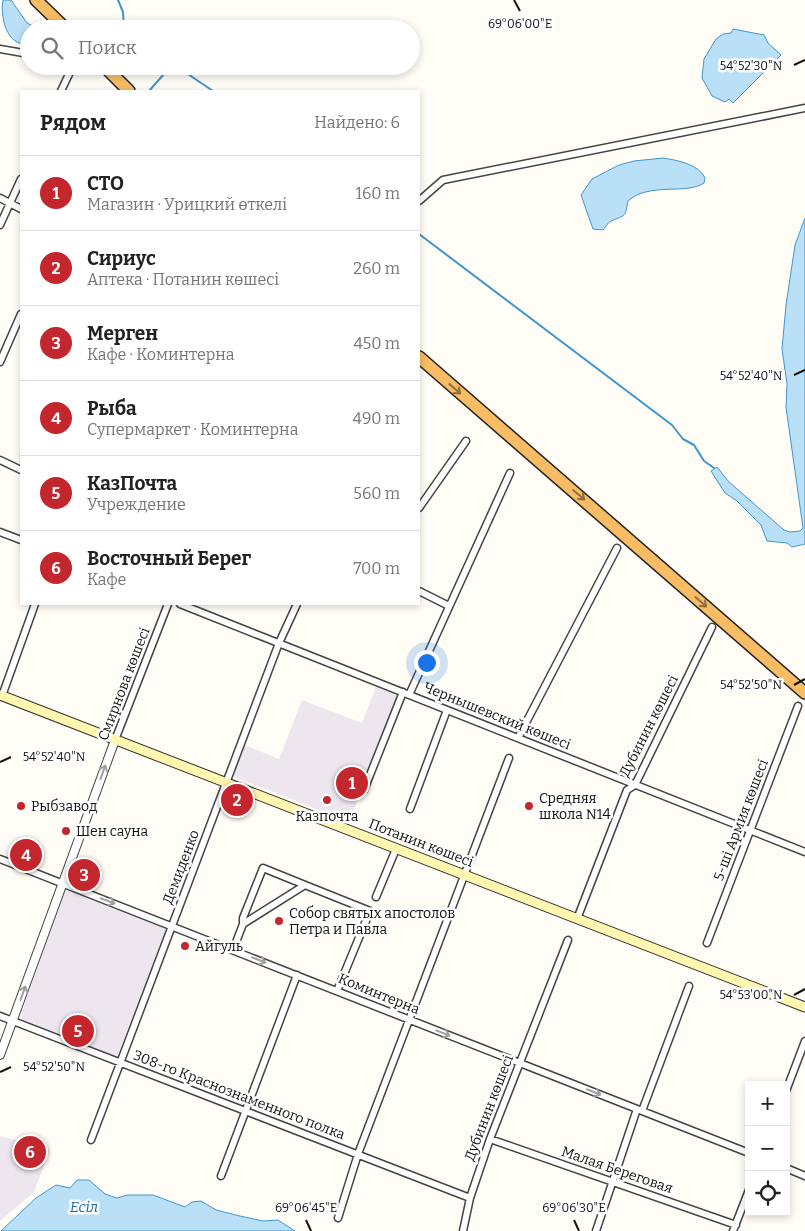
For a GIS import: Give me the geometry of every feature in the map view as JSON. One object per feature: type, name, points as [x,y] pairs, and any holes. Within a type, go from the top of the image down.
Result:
[{"type":"highway","points":[[36,0],[57,20]]},
{"type":"highway","points":[[113,75],[129,90]]},
{"type":"highway","points":[[420,358],[805,693]]},
{"type":"main road","name":"Потанин көшесі","points":[[1,698],[805,1006]]},
{"type":"street","points":[[0,49],[20,52]]},
{"type":"street","points":[[61,90],[69,75]]},
{"type":"street","points":[[420,200],[443,180],[805,108]]},
{"type":"street","points":[[0,225],[20,181]]},
{"type":"street","points":[[0,198],[20,208]]},
{"type":"street","points":[[0,362],[20,316]]},
{"type":"street","points":[[420,507],[466,441]]},
{"type":"street","points":[[0,460],[20,470]]},
{"type":"street","points":[[364,790],[406,693],[449,606],[510,473]]},
{"type":"street","points":[[0,532],[20,540]]},
{"type":"street","points":[[518,738],[617,548]]},
{"type":"street","points":[[420,592],[449,606]]},
{"type":"street","points":[[1,698],[35,605]]},
{"type":"street","name":"Смирнова көшесі","points":[[0,1055],[114,740],[168,605]]},
{"type":"street","name":"Чернышевский көшесі","points":[[183,605],[805,852]]},
{"type":"street","name":"Демиденко","points":[[91,1140],[279,643],[297,605]]},
{"type":"street","name":"Дубинин көшесі","points":[[577,919],[627,790],[635,785],[712,627]]},
{"type":"street","name":"5-ші Армия көшесі","points":[[707,943],[798,706]]},
{"type":"street","points":[[410,809],[447,710]]},
{"type":"street","points":[[338,1218],[358,1154],[509,758]]},
{"type":"street","points":[[376,898],[396,849]]},
{"type":"street","name":"Коминтерна","points":[[0,859],[745,1150]]},
{"type":"street","points":[[233,950],[263,868],[370,911],[337,990]]},
{"type":"street","points":[[243,924],[305,885]]},
{"type":"street","name":"Дубинин көшесі","points":[[463,1231],[470,1198],[490,1139],[568,940]]},
{"type":"street","points":[[221,1176],[297,975]]},
{"type":"street","points":[[596,1231],[640,1110],[689,986]]},
{"type":"street","name":"308-го Краснознаменного полка","points":[[0,1016],[470,1198]]},
{"type":"street","points":[[790,1081],[805,1041]]},
{"type":"street","name":"Малая Береговая","points":[[490,1139],[613,1182],[734,1228]]},
{"type":"street","points":[[790,1170],[805,1176]]},
{"type":"street","points":[[734,1228],[745,1200]]},
{"type":"shaded area","points":[[376,687],[398,696],[349,822],[233,776],[245,745],[279,759],[302,700],[362,723]]},
{"type":"shaded area","points":[[65,890],[166,929],[117,1057],[20,1018]]},
{"type":"shaded area","points":[[0,1136],[50,1149],[34,1192],[0,1221]]},
{"type":"water","points":[[3,0],[11,0],[25,20],[20,20],[20,44],[10,36],[6,29],[2,7]]},
{"type":"water","points":[[733,29],[764,35],[768,43],[781,55],[733,103],[729,99],[725,102],[712,96],[702,78],[704,59],[716,39],[723,34],[731,33]]},
{"type":"water","points":[[663,158],[698,169],[705,178],[704,183],[688,188],[656,190],[636,195],[628,201],[625,213],[622,216],[610,222],[603,230],[593,229],[581,195],[592,179],[619,165],[634,161]]},
{"type":"water","points":[[805,218],[805,544],[792,547],[787,543],[767,541],[761,525],[737,501],[725,493],[711,471],[717,467],[729,482],[784,530],[790,532],[800,531],[803,528],[786,407],[787,384],[782,349],[795,245]]},
{"type":"water","name":"Есіл","points":[[77,1180],[89,1180],[105,1194],[117,1198],[127,1195],[153,1195],[185,1207],[192,1202],[201,1201],[216,1210],[240,1216],[263,1221],[278,1220],[295,1231],[1,1231],[36,1198],[56,1185],[70,1188]]},
{"type":"waterway","points":[[118,0],[123,12],[123,20]]},
{"type":"waterway","points":[[150,90],[163,75]]},
{"type":"waterway","points":[[189,75],[212,90]]},
{"type":"waterway","points":[[420,235],[672,425],[683,439],[694,445],[704,461],[714,468]]},
{"type":"place","name":"СТО","points":[[352,783]]},
{"type":"place","name":"Сириус","points":[[237,800]]},
{"type":"place","name":"Казпочта","points":[[327,800]]},
{"type":"place","name":"Рыбзавод","points":[[21,806]]},
{"type":"place","name":"Средняя школа N14","points":[[529,806]]},
{"type":"place","name":"Шен сауна","points":[[66,831]]},
{"type":"place","name":"Рыба","points":[[26,855]]},
{"type":"place","name":"Мерген","points":[[84,875]]},
{"type":"place","name":"Собор святых апостолов Петра и Павла","points":[[279,921]]},
{"type":"place","name":"Айгуль","points":[[185,946]]},
{"type":"place","name":"КазПочта","points":[[78,1031]]},
{"type":"place","name":"Восточный Берег","points":[[30,1152]]}]
